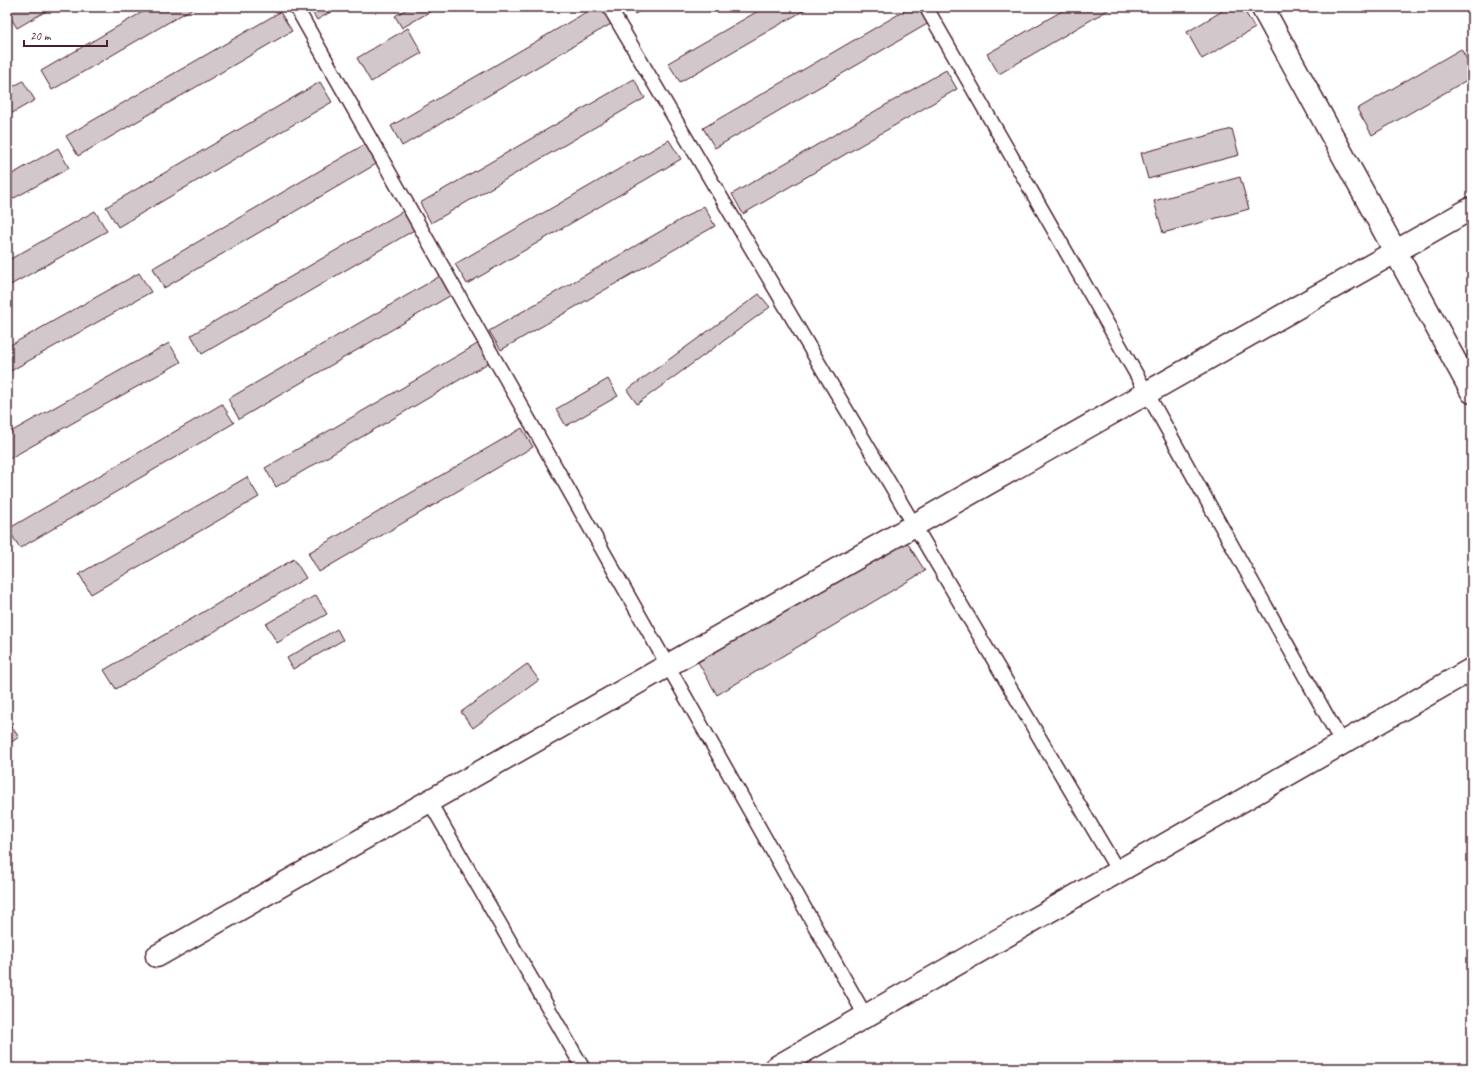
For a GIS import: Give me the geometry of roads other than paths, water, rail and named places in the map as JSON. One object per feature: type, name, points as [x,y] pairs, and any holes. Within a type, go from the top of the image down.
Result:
[{"type":"street","points":[[1262,7],[1472,392]]},
{"type":"street","points":[[157,956],[1472,208]]},
{"type":"street","points":[[775,1068],[865,1015],[1472,669]]},
{"type":"lane","points":[[296,7],[865,1015]]},
{"type":"lane","points":[[610,7],[1118,871]]},
{"type":"lane","points":[[926,7],[1147,393],[1342,743]]},
{"type":"lane","points":[[429,801],[583,1068]]}]
